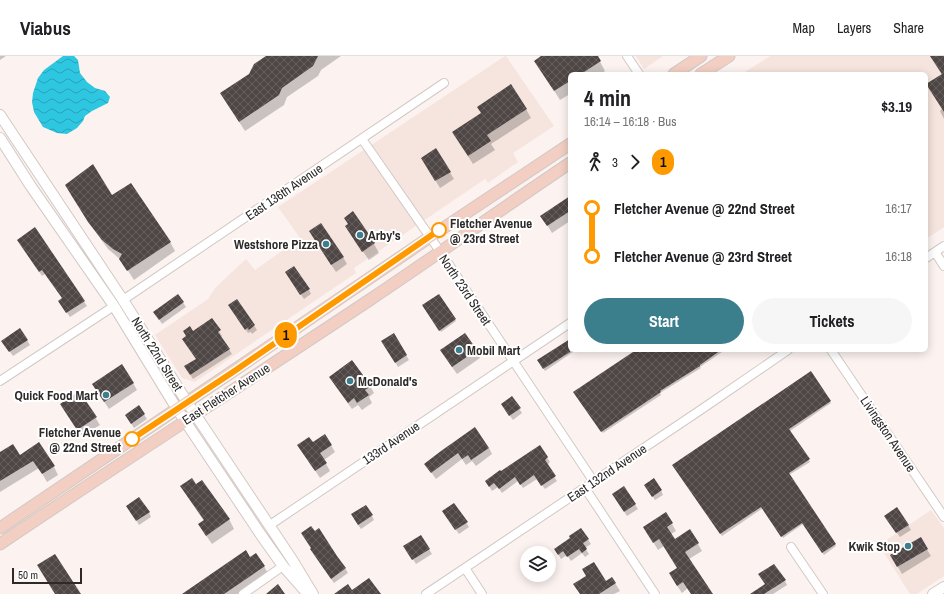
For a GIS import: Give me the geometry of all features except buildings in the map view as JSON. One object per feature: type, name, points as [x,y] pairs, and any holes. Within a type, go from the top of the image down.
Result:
[{"type":"main road","points":[[677,72],[701,56]]},
{"type":"main road","points":[[704,72],[729,56]]},
{"type":"main road","name":"East Fletcher Avenue","points":[[0,528],[568,145]]},
{"type":"main road","name":"East Fletcher Avenue","points":[[0,544],[372,298],[568,164]]},
{"type":"street","points":[[627,56],[638,72]]},
{"type":"street","name":"East 136th Avenue","points":[[123,300],[444,83]]},
{"type":"street","name":"North 22nd Street","points":[[0,115],[123,300],[187,402],[293,560],[312,594]]},
{"type":"street","name":"North 22nd Street","points":[[0,138],[30,185],[114,306],[185,421],[283,566],[308,594]]},
{"type":"street","name":"North 23rd Street","points":[[362,139],[430,237],[594,482]]},
{"type":"street","points":[[14,159],[30,172],[42,177]]},
{"type":"street","points":[[928,257],[944,246]]},
{"type":"street","points":[[935,252],[944,266]]},
{"type":"street","points":[[0,380],[114,306]]},
{"type":"street","name":"133rd Avenue","points":[[270,525],[568,324]]},
{"type":"street","name":"East 132nd Avenue","points":[[426,594],[785,352]]},
{"type":"street","name":"Livingston Avenue","points":[[832,352],[944,518]]},
{"type":"street","points":[[585,488],[655,594]]},
{"type":"street","points":[[791,547],[823,594]]},
{"type":"street","points":[[243,594],[283,566]]},
{"type":"street","points":[[465,568],[482,594]]},
{"type":"street","points":[[933,594],[944,587]]},
{"type":"shaded area","points":[[505,56],[554,126],[513,153],[518,162],[488,183],[485,179],[354,268],[356,273],[195,382],[182,378],[155,335],[208,299],[216,287],[246,259],[255,270],[300,238],[278,207]]},
{"type":"shaded area","points":[[636,56],[663,56],[644,69]]},
{"type":"shaded area","points":[[770,56],[944,56],[944,227],[928,238],[928,72],[745,72]]},
{"type":"shaded area","points":[[931,510],[944,528],[944,576],[917,594],[910,594],[879,545]]},
{"type":"water","points":[[63,56],[74,56],[78,60],[80,73],[87,82],[95,88],[105,91],[110,97],[108,103],[85,116],[77,128],[67,134],[57,133],[43,127],[34,112],[32,102],[33,93],[38,78],[44,70]]},
{"type":"bus line","name":"1","points":[[132,439],[236,370],[439,230]]},
{"type":"place","name":"Fletcher Avenue @ 23rd Street","points":[[439,230]]},
{"type":"place","name":"Arby's","points":[[360,235]]},
{"type":"place","name":"Westshore Pizza","points":[[326,244]]},
{"type":"place","name":"Mobil Mart","points":[[459,350]]},
{"type":"place","name":"McDonald's","points":[[350,381]]},
{"type":"place","name":"Quick Food Mart","points":[[106,395]]},
{"type":"place","name":"Fletcher Avenue @ 22nd Street","points":[[132,439]]},
{"type":"place","name":"Kwik Stop","points":[[908,546]]}]
